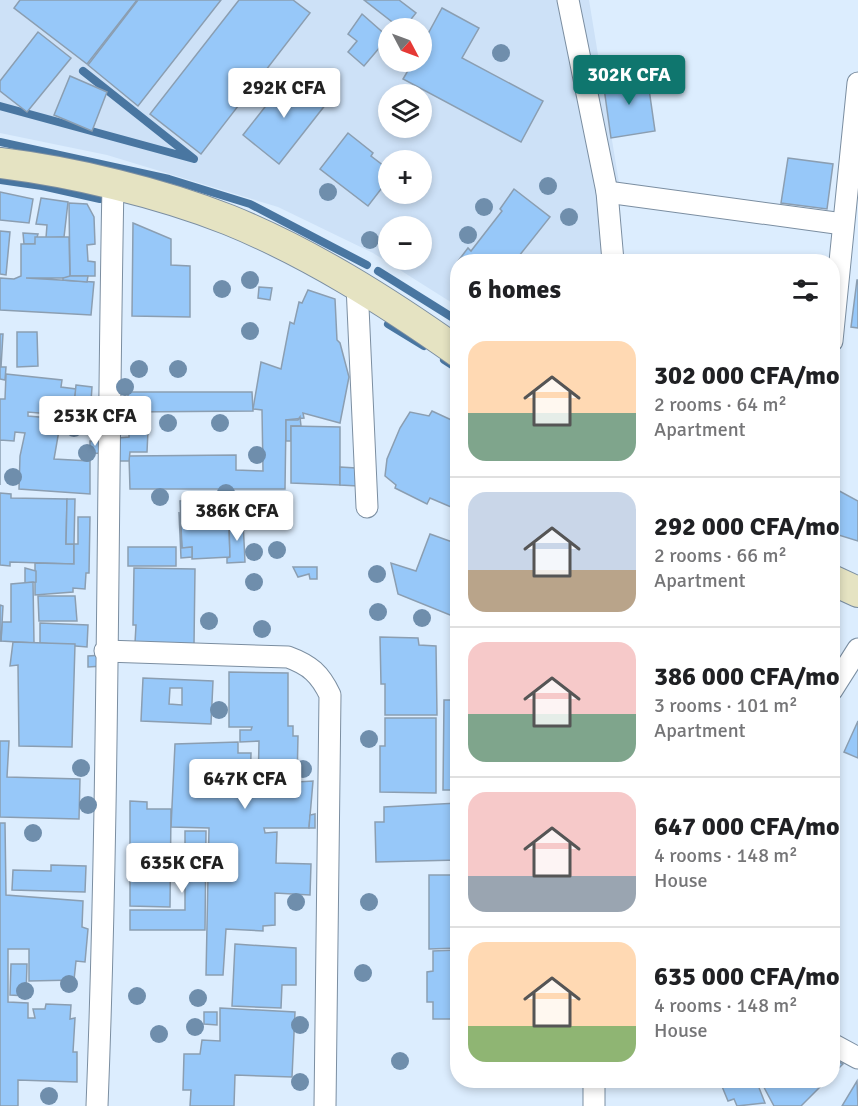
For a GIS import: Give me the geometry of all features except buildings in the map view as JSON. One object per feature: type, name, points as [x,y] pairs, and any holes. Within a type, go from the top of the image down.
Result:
[{"type":"main road","points":[[0,163],[113,185],[172,200],[230,220],[357,285],[450,347]]},
{"type":"main road","points":[[840,583],[858,592]]},
{"type":"street","points":[[568,0],[607,192],[612,254]]},
{"type":"street","points":[[840,256],[858,83]]},
{"type":"street","points":[[97,1106],[103,952],[105,651],[113,185]]},
{"type":"street","points":[[607,192],[843,224]]},
{"type":"street","points":[[357,285],[367,507]]},
{"type":"street","points":[[840,677],[858,649]]},
{"type":"street","points":[[105,651],[288,657],[308,664],[321,676],[330,695],[326,1106]]},
{"type":"street","points":[[840,1048],[858,1058]]},
{"type":"street","points":[[594,1088],[594,1106]]},
{"type":"shaded area","points":[[0,0],[589,0],[621,195],[616,232],[608,254],[450,254],[450,302],[400,270],[432,270],[432,216],[378,216],[378,256],[278,207],[107,155],[0,133]]},
{"type":"waterway","points":[[0,106],[194,159],[83,71]]},
{"type":"waterway","points":[[0,142],[169,179],[250,204],[367,265]]},
{"type":"waterway","points":[[0,180],[42,186],[100,199]]},
{"type":"waterway","points":[[378,271],[450,316]]},
{"type":"waterway","points":[[388,324],[424,346]]},
{"type":"waterway","points":[[444,360],[450,364]]}]
